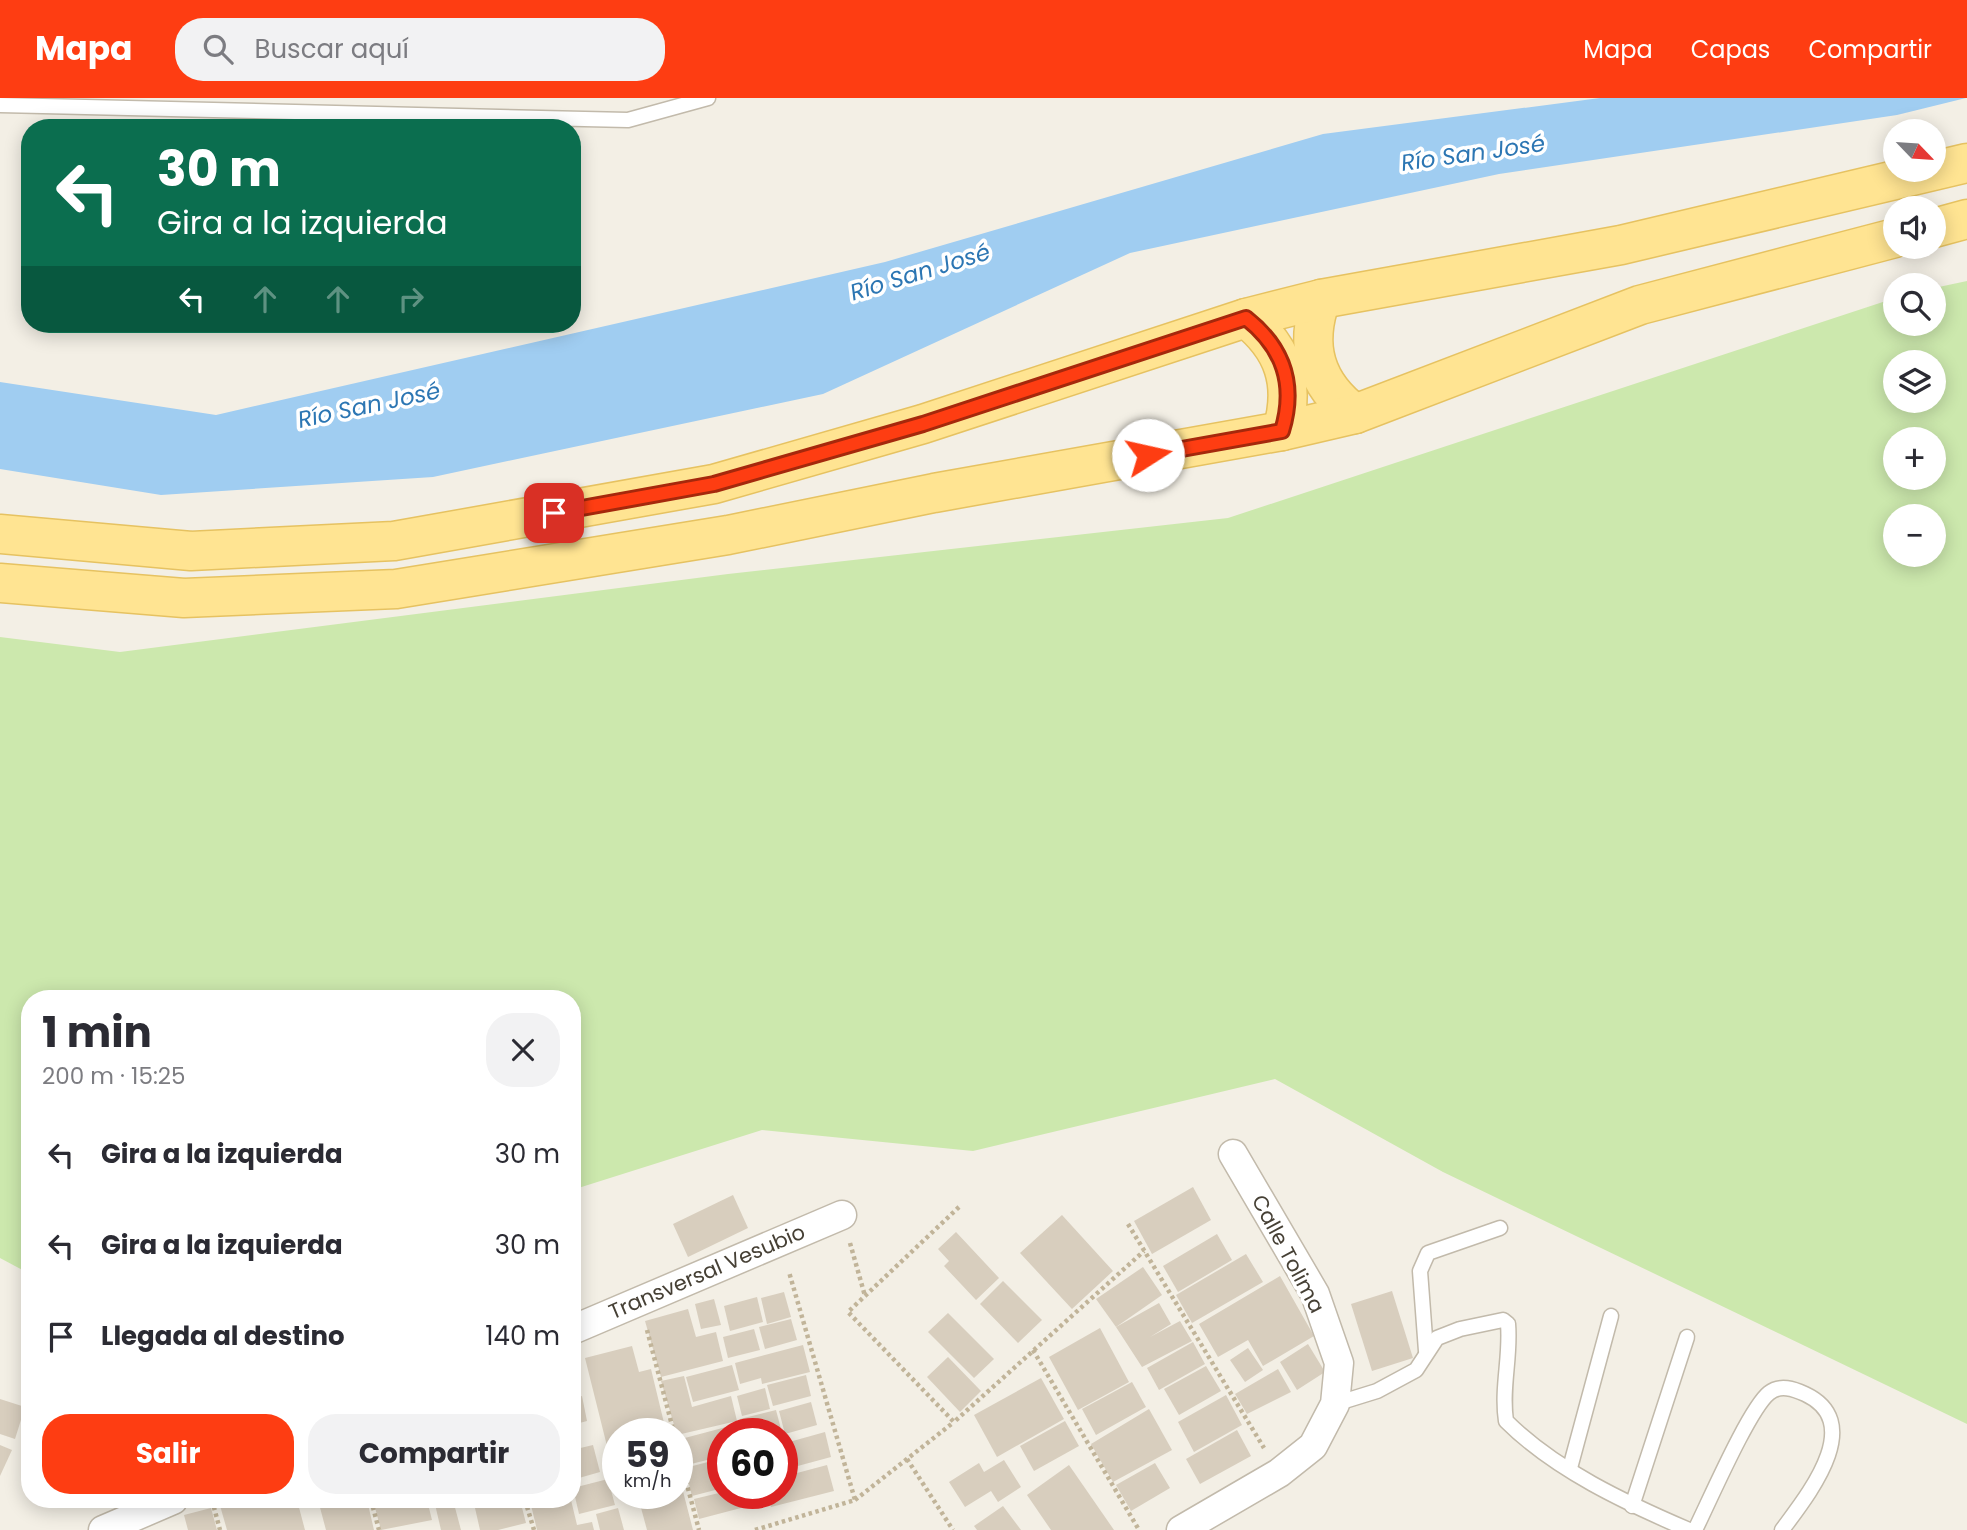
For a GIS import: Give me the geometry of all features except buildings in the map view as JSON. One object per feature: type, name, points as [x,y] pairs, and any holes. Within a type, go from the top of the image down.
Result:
[{"type":"main road","points":[[0,534],[191,551],[394,541],[714,484],[923,424],[1246,318],[1321,299],[1621,245],[1967,163]]},
{"type":"main road","points":[[1946,225],[1967,219]]},
{"type":"main road","points":[[0,583],[184,598],[396,589],[728,535],[934,493],[1282,431],[1355,414],[1640,304],[1883,241]]},
{"type":"main road","points":[[1321,299],[1312,335],[1318,372],[1340,402],[1355,414]]},
{"type":"main road","points":[[1246,318],[1270,340],[1285,368],[1289,389],[1288,410],[1282,431]]},
{"type":"street","name":"Calle Tolima","points":[[1183,1530],[1279,1473],[1312,1446],[1335,1404],[1339,1363],[1315,1294],[1233,1154]]},
{"type":"street","name":"Transversal Vesubio","points":[[581,1326],[842,1215]]},
{"type":"street","points":[[103,1530],[154,1508]]},
{"type":"lane","points":[[0,105],[628,120],[708,98]]},
{"type":"lane","points":[[1426,1351],[1420,1271],[1423,1261],[1429,1253],[1500,1228]]},
{"type":"lane","points":[[1570,1468],[1611,1316]]},
{"type":"lane","points":[[1335,1404],[1377,1391],[1416,1370],[1437,1338],[1460,1329],[1503,1320],[1508,1324],[1509,1339],[1503,1402],[1506,1420],[1534,1445],[1632,1506],[1689,1530]]},
{"type":"lane","points":[[1632,1506],[1687,1337]]},
{"type":"lane","points":[[1695,1530],[1754,1414],[1770,1392],[1783,1387],[1817,1400],[1829,1416],[1833,1435],[1816,1484],[1782,1530]]},
{"type":"path","points":[[954,1422],[848,1312],[959,1207]]},
{"type":"path","points":[[842,1215],[865,1296]]},
{"type":"path","points":[[1128,1224],[1279,1473]]},
{"type":"path","points":[[780,1241],[855,1500]]},
{"type":"path","points":[[755,1530],[855,1500],[954,1422],[1144,1251]]},
{"type":"path","points":[[639,1302],[670,1418]]},
{"type":"path","points":[[1034,1350],[1139,1530]]},
{"type":"path","points":[[907,1459],[953,1530]]},
{"type":"path","points":[[693,1507],[699,1530]]},
{"type":"path","points":[[214,1508],[220,1530]]},
{"type":"path","points":[[373,1508],[379,1530]]},
{"type":"path","points":[[528,1508],[534,1530]]},
{"type":"green space","points":[[1967,281],[1967,1424],[1443,1172],[1275,1079],[973,1151],[762,1130],[581,1187],[581,990],[21,990],[21,1269],[0,1258],[0,637],[120,652],[728,574],[1228,518],[1883,302],[1883,336],[1946,336],[1946,285]]},
{"type":"water","name":"Río San José","points":[[1600,98],[1966,98],[1897,115],[1499,174],[1130,253],[823,394],[433,477],[161,495],[0,469],[0,382],[216,415],[885,262],[1323,134]]},
{"type":"route","points":[[554,513],[714,484],[923,424],[1246,318],[1263,331],[1276,348],[1285,368],[1289,389],[1288,410],[1282,431],[1148,455]]}]
